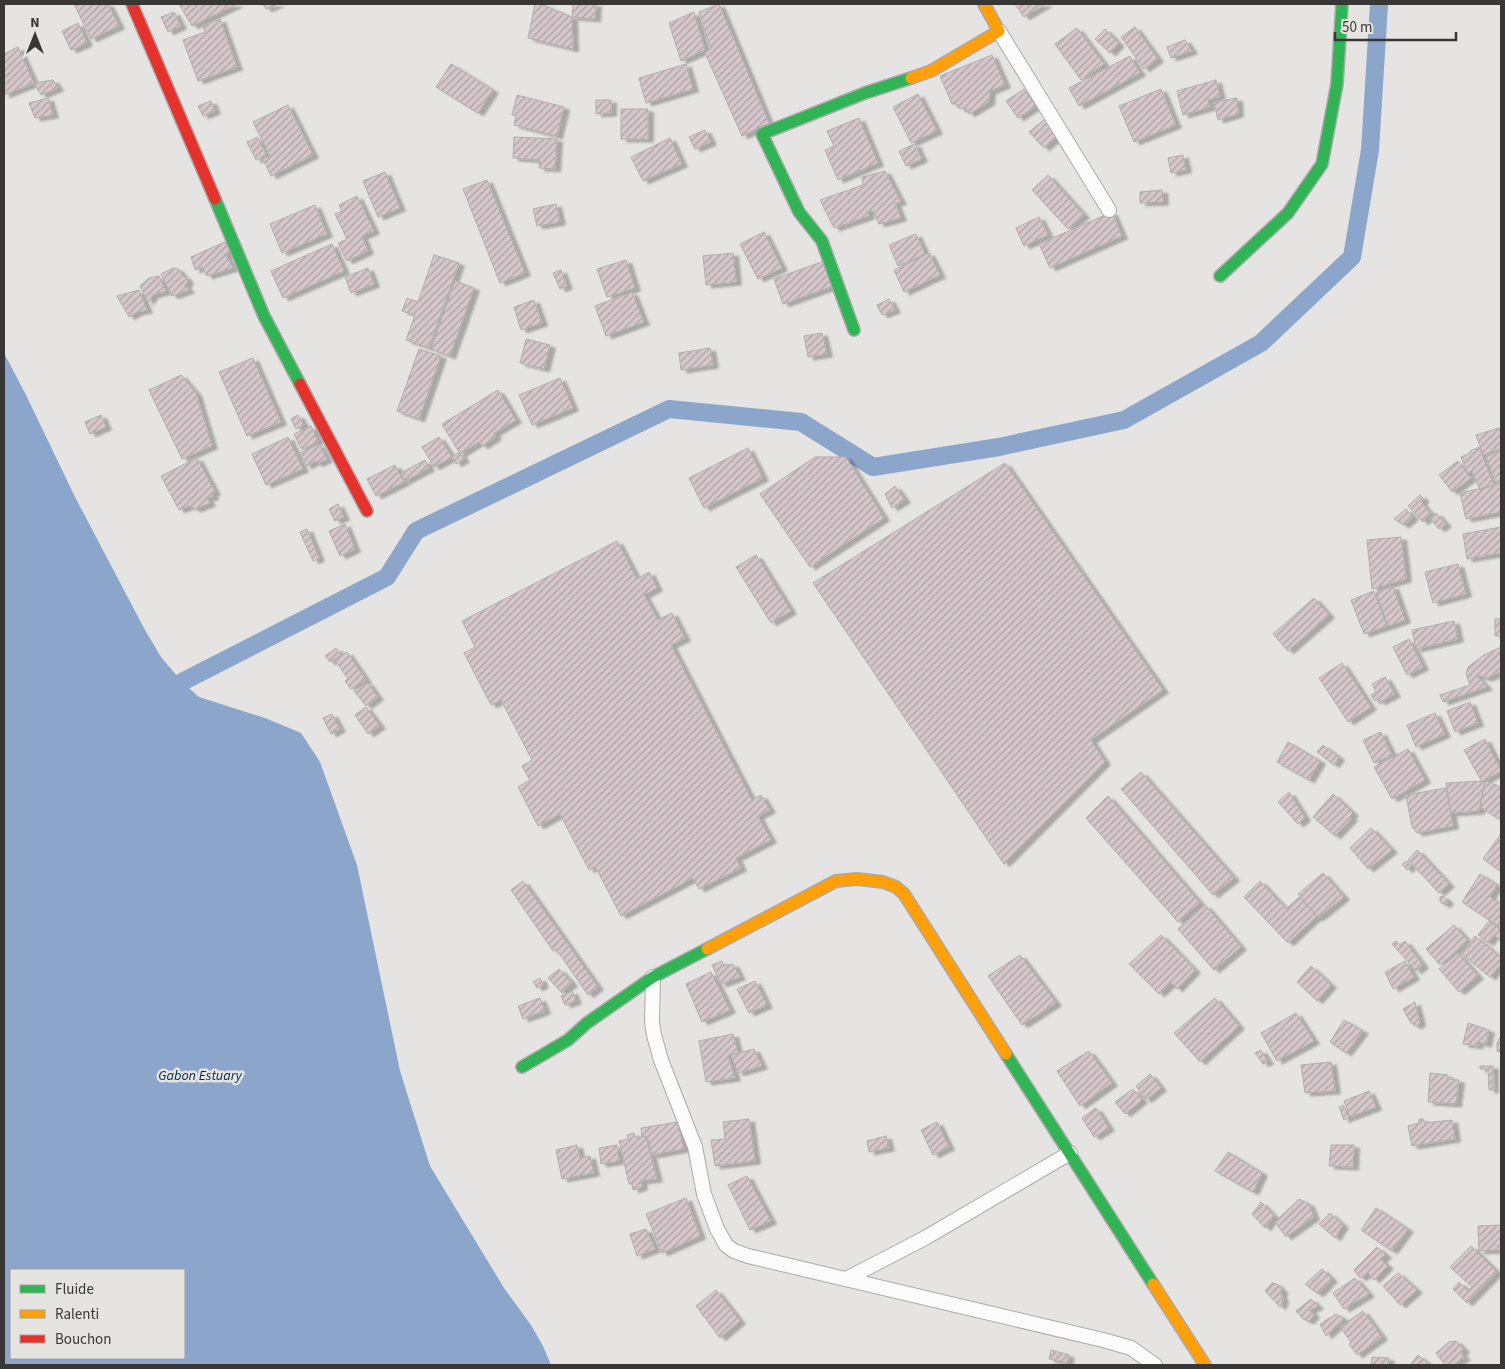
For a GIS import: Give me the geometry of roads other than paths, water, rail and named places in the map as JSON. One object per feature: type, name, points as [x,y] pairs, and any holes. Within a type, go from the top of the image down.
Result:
[{"type":"street","points":[[132,4],[264,316],[367,511]]},
{"type":"street","points":[[984,4],[1108,210]]},
{"type":"street","points":[[1220,276],[1288,213],[1322,164],[1337,84],[1342,4]]},
{"type":"street","points":[[854,330],[822,241],[799,212],[762,134],[865,93],[931,71],[999,31]]},
{"type":"street","points":[[522,1067],[568,1040],[587,1023],[653,977],[836,881],[846,878],[861,879],[894,885],[904,894],[1205,1365]]},
{"type":"street","points":[[653,977],[652,1022],[661,1060],[695,1147],[704,1194],[717,1230],[726,1245],[734,1252],[1103,1340],[1131,1348],[1155,1365]]},
{"type":"street","points":[[846,1279],[925,1238],[1070,1153]]},
{"type":"water","name":"Gabon Estuary","points":[[4,353],[75,497],[161,657],[182,682],[199,697],[265,718],[301,733],[320,762],[357,865],[400,1071],[430,1166],[504,1288],[531,1325],[551,1365],[4,1365]]},
{"type":"waterway","points":[[182,682],[387,577],[416,531],[669,409],[801,422],[873,467],[999,447],[1124,420],[1261,343],[1352,257],[1370,150],[1379,4]]}]
